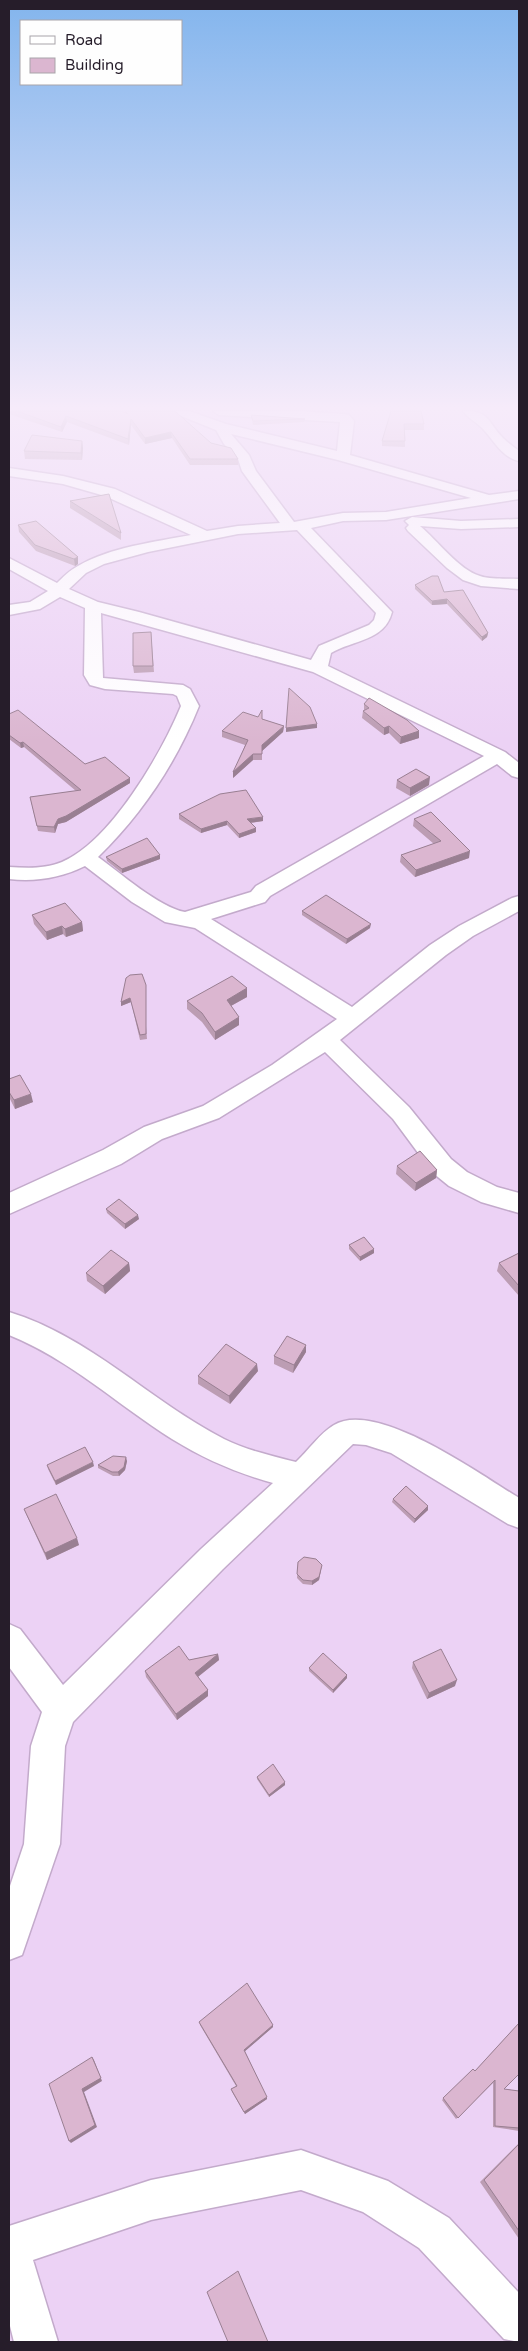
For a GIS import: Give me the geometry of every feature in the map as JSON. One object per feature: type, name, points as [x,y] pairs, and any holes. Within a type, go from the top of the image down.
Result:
[{"type":"street","points":[[173,521],[205,536]]},
{"type":"street","points":[[298,521],[384,612],[384,619],[378,628],[335,644],[323,653],[320,656],[319,668]]},
{"type":"street","points":[[9,610],[34,606],[59,591],[81,570],[99,561],[238,530],[302,525],[323,521]]},
{"type":"street","points":[[415,521],[435,524],[519,524]]},
{"type":"street","points":[[302,525],[413,528],[435,524]]},
{"type":"street","points":[[413,528],[451,564],[476,580],[511,598]]},
{"type":"street","points":[[9,563],[59,591],[93,606],[133,615],[319,668],[498,756],[519,772]]},
{"type":"street","points":[[476,580],[519,584]]},
{"type":"street","points":[[9,873],[22,875],[47,873],[70,865],[85,857],[132,809],[178,738],[190,706],[184,693],[177,689],[105,684],[96,681],[93,675],[93,606]]},
{"type":"street","points":[[183,920],[258,897],[263,891],[498,756]]},
{"type":"street","points":[[85,857],[139,897],[172,918],[201,922],[352,1018]]},
{"type":"street","points":[[9,1204],[112,1157],[153,1133],[211,1112],[280,1071],[326,1040],[466,931],[519,902]]},
{"type":"street","points":[[326,1040],[401,1112],[442,1166],[458,1179],[490,1195],[519,1203]]},
{"type":"street","points":[[9,1323],[42,1337],[78,1358],[125,1393],[205,1444],[254,1465],[301,1478]]},
{"type":"street","points":[[9,1942],[42,1844],[48,1746],[53,1726],[61,1710],[212,1559],[301,1478],[344,1434],[355,1431],[366,1432],[399,1442],[519,1514]]},
{"type":"street","points":[[9,1640],[61,1710]]},
{"type":"street","points":[[36,2342],[9,2247],[151,2200],[302,2170],[374,2195],[434,2232],[519,2324]]},
{"type":"building","points":[[36,521],[78,557],[74,559],[35,545],[18,525]]},
{"type":"building","points":[[101,521],[117,521],[121,533]]},
{"type":"building","points":[[432,576],[438,576],[444,592],[463,590],[488,633],[482,637],[447,599],[432,601],[415,585]]},
{"type":"building","points":[[151,632],[153,666],[133,666],[133,633]]},
{"type":"building","points":[[289,688],[310,707],[317,724],[286,728]]},
{"type":"building","points":[[369,698],[407,720],[419,731],[401,737],[389,726],[384,728],[363,711],[369,708],[364,704]]},
{"type":"building","points":[[18,710],[85,764],[105,757],[130,778],[58,819],[54,827],[37,826],[30,797],[81,790],[23,742],[20,743],[9,735],[9,714]]},
{"type":"building","points":[[262,710],[262,719],[284,726],[262,745],[262,754],[253,754],[233,772],[248,740],[222,731],[243,712],[258,717]]},
{"type":"building","points":[[416,769],[430,777],[410,788],[397,780]]},
{"type":"building","points":[[246,790],[263,817],[247,819],[256,828],[239,834],[227,821],[201,829],[179,814],[220,794]]},
{"type":"building","points":[[431,812],[470,851],[416,870],[401,855],[441,841],[414,819]]},
{"type":"building","points":[[147,838],[160,855],[122,869],[106,857]]},
{"type":"building","points":[[326,895],[371,924],[347,939],[302,911]]},
{"type":"building","points":[[65,903],[82,922],[65,929],[62,926],[46,932],[32,915]]},
{"type":"building","points":[[142,974],[146,985],[146,1034],[140,1035],[130,998],[121,1002],[126,978],[130,975]]},
{"type":"building","points":[[232,976],[247,988],[227,1000],[239,1017],[215,1032],[202,1013],[187,1001]]},
{"type":"building","points":[[20,1075],[31,1094],[14,1100],[9,1092],[9,1079]]},
{"type":"building","points":[[420,1151],[437,1170],[416,1183],[397,1166]]},
{"type":"building","points":[[119,1199],[138,1215],[125,1224],[106,1209]]},
{"type":"building","points":[[364,1237],[374,1249],[360,1257],[349,1245]]},
{"type":"building","points":[[111,1250],[129,1263],[103,1286],[86,1273]]},
{"type":"building","points":[[519,1253],[519,1286],[499,1263]]},
{"type":"building","points":[[287,1336],[306,1345],[294,1365],[274,1356]]},
{"type":"building","points":[[226,1344],[257,1364],[229,1396],[198,1376]]},
{"type":"building","points":[[85,1447],[93,1462],[55,1481],[47,1465]]},
{"type":"building","points":[[113,1456],[126,1457],[124,1467],[118,1472],[112,1472],[98,1465]]},
{"type":"building","points":[[406,1486],[428,1506],[415,1519],[393,1499]]},
{"type":"building","points":[[56,1494],[77,1538],[45,1553],[24,1509]]},
{"type":"building","points":[[304,1557],[316,1559],[322,1565],[319,1577],[312,1581],[303,1580],[297,1574],[298,1562]]},
{"type":"building","points":[[179,1646],[189,1660],[218,1654],[195,1673],[208,1690],[176,1714],[145,1671]]},
{"type":"building","points":[[441,1649],[457,1680],[429,1693],[413,1662]]},
{"type":"building","points":[[323,1653],[347,1675],[333,1690],[309,1668]]},
{"type":"building","points":[[273,1764],[285,1782],[269,1795],[257,1777]]},
{"type":"building","points":[[247,1983],[273,2025],[244,2050],[267,2097],[244,2112],[231,2089],[237,2086],[199,2022]]},
{"type":"building","points":[[519,2023],[519,2074],[504,2089],[519,2091],[519,2128],[495,2126],[495,2080],[458,2118],[443,2098],[473,2069],[475,2071]]},
{"type":"building","points":[[92,2057],[101,2078],[82,2089],[95,2125],[69,2141],[49,2084]]},
{"type":"building","points":[[519,2144],[519,2231],[484,2180]]},
{"type":"building","points":[[238,2271],[268,2342],[228,2342],[207,2292]]}]
